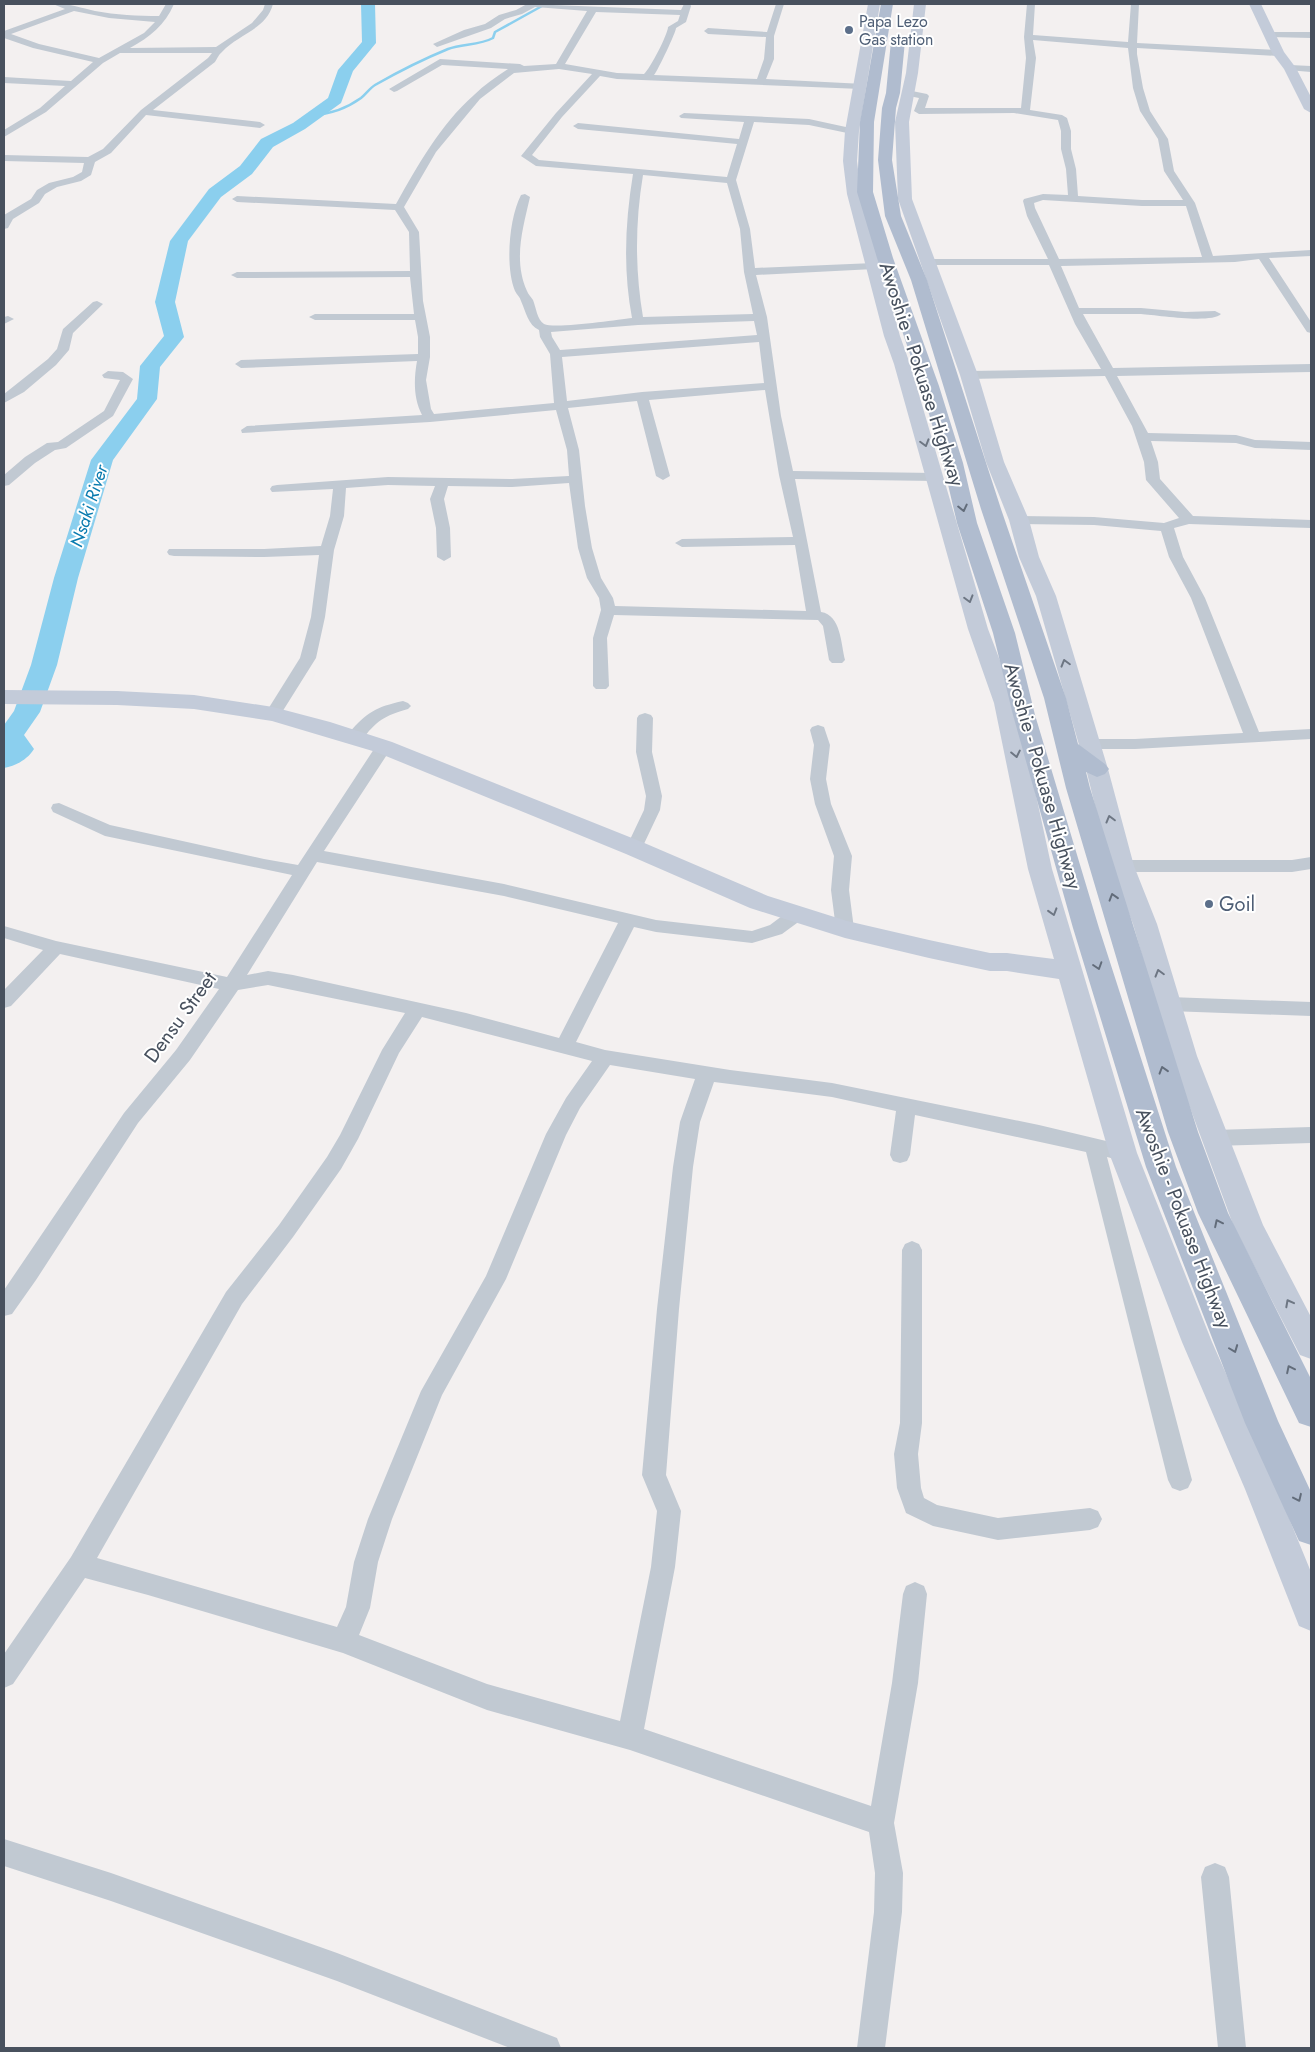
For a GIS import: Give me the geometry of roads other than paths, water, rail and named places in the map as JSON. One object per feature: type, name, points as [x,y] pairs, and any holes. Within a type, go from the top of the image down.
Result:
[{"type":"main road","name":"Awoshie - Pokuase Highway","points":[[887,4],[873,100],[867,122],[865,192],[898,327],[932,395],[953,463],[970,532],[1004,633],[1024,715],[1086,928],[1161,1167],[1262,1423],[1311,1529]]},
{"type":"main road","name":"Awoshie - Pokuase Highway","points":[[873,100],[893,92],[904,4]]},
{"type":"main road","name":"Awoshie - Pokuase Highway","points":[[873,100],[893,216],[919,280],[991,508],[1055,698],[1078,745],[1078,788],[1183,1132],[1213,1213],[1311,1412]]},
{"type":"main road","points":[[1078,745],[1097,769]]},
{"type":"street","points":[[57,4],[129,18],[162,19]]},
{"type":"street","points":[[4,134],[43,110],[100,61],[146,35],[162,19],[170,4]]},
{"type":"street","points":[[4,158],[90,160],[107,151],[144,112],[212,60],[218,50],[255,25],[270,4]]},
{"type":"street","points":[[437,44],[488,26],[502,17],[519,12],[533,4],[683,13]]},
{"type":"street","points":[[646,78],[653,73],[667,38],[672,33],[672,27],[682,22],[683,13],[688,4]]},
{"type":"street","points":[[760,82],[769,59],[770,36],[780,4]]},
{"type":"street","points":[[874,4],[873,100],[852,131],[850,161],[854,194],[874,266],[898,327],[902,364],[978,629],[1005,703],[1040,869],[1072,971],[1123,1154],[1197,1342],[1261,1489],[1311,1614]]},
{"type":"street","points":[[920,4],[912,73],[902,122],[905,199],[969,375],[995,462],[1019,520],[1029,556],[1046,596],[1078,745],[1135,744],[1311,734]]},
{"type":"street","points":[[1025,112],[1031,58],[1028,37],[1031,4]]},
{"type":"street","points":[[1135,4],[1132,54],[1146,111],[1164,139],[1169,172],[1184,191],[1190,203],[1208,260]]},
{"type":"street","points":[[1255,4],[1278,53],[1290,68],[1311,109]]},
{"type":"street","points":[[4,34],[75,6]]},
{"type":"street","points":[[559,66],[593,9]]},
{"type":"street","points":[[708,31],[761,33],[770,36]]},
{"type":"street","points":[[4,34],[36,46],[100,61]]},
{"type":"street","points":[[1271,35],[1311,35]]},
{"type":"street","points":[[1028,37],[1133,46],[1278,53]]},
{"type":"street","points":[[117,51],[218,50]]},
{"type":"street","points":[[394,89],[440,62],[528,68]]},
{"type":"street","points":[[430,418],[425,409],[420,380],[424,357],[424,337],[419,316],[414,232],[399,207],[431,151],[477,98],[512,70],[559,66],[597,74],[646,78],[760,82],[873,100]]},
{"type":"street","points":[[1290,68],[1311,69]]},
{"type":"street","points":[[597,74],[559,115],[526,156],[536,163],[731,180]]},
{"type":"street","points":[[4,80],[74,84]]},
{"type":"street","points":[[907,93],[924,96],[919,110],[921,112],[1014,110],[1062,118],[1066,131],[1066,149],[1071,169],[1073,198]]},
{"type":"street","points":[[144,112],[260,125]]},
{"type":"street","points":[[684,116],[809,122],[852,131]]},
{"type":"street","points":[[750,119],[731,180],[744,229],[750,272],[761,317],[770,386],[814,616]]},
{"type":"street","points":[[578,126],[742,142]]},
{"type":"street","points":[[4,226],[8,217],[35,201],[42,192],[87,173],[90,160]]},
{"type":"street","points":[[638,173],[631,233],[633,242],[631,275],[638,321]]},
{"type":"street","points":[[525,197],[515,240],[514,259],[521,291],[526,298],[534,320],[545,328],[557,329],[638,321],[761,317]]},
{"type":"street","points":[[1189,520],[1153,480],[1153,466],[1142,437],[1120,391],[1076,311],[1028,202],[1043,197],[1142,203],[1190,203]]},
{"type":"street","points":[[237,199],[399,207]]},
{"type":"street","points":[[928,262],[1056,263],[1208,260],[1311,254]]},
{"type":"street","points":[[1262,256],[1311,330]]},
{"type":"street","points":[[750,272],[874,266]]},
{"type":"street","points":[[237,275],[416,274]]},
{"type":"street","points":[[4,399],[20,389],[52,362],[63,350],[67,332],[97,304]]},
{"type":"street","points":[[1076,311],[1141,311],[1186,315],[1215,314]]},
{"type":"street","points":[[316,317],[419,316]]},
{"type":"street","points":[[545,328],[546,337],[556,354],[561,406],[573,450],[578,506],[586,548],[594,578],[606,598],[608,610],[600,638],[601,686]]},
{"type":"street","points":[[556,354],[764,338]]},
{"type":"street","points":[[241,364],[424,357]]},
{"type":"street","points":[[969,375],[1311,368]]},
{"type":"street","points":[[4,482],[30,460],[52,446],[62,445],[109,413],[127,379],[119,374],[108,375]]},
{"type":"street","points":[[248,430],[430,418],[561,406],[580,402],[642,396],[770,386]]},
{"type":"street","points":[[642,396],[663,476]]},
{"type":"street","points":[[1142,437],[1236,439],[1255,444],[1311,446]]},
{"type":"street","points":[[786,475],[935,477]]},
{"type":"street","points":[[277,489],[388,481],[534,483],[577,479]]},
{"type":"street","points":[[443,482],[437,499],[443,528],[444,557]]},
{"type":"street","points":[[273,714],[308,658],[318,618],[327,550],[337,516],[340,485]]},
{"type":"street","points":[[1019,520],[1094,521],[1165,527],[1189,520],[1311,524]]},
{"type":"street","points":[[1165,527],[1169,530],[1176,557],[1196,593],[1253,737]]},
{"type":"street","points":[[682,543],[800,541]]},
{"type":"street","points":[[174,552],[264,553],[327,550]]},
{"type":"street","points":[[608,610],[822,616],[830,624],[837,660]]},
{"type":"street","points":[[10,697],[194,702],[273,714],[356,737],[384,747],[634,848],[759,902],[845,930],[990,962],[1007,962],[1072,971]]},
{"type":"street","points":[[356,737],[378,712],[403,706]]},
{"type":"street","points":[[634,848],[652,810],[654,796],[644,752],[645,718]]},
{"type":"street","points":[[818,730],[822,745],[818,779],[823,804],[842,856],[840,890],[845,930]]},
{"type":"street","name":"Densu Street","points":[[4,1307],[132,1118],[183,1056],[232,984],[302,871],[384,747]]},
{"type":"street","points":[[1097,769],[1122,866],[1145,924],[1184,1056],[1214,1138],[1249,1227],[1311,1346]]},
{"type":"street","points":[[59,808],[105,830],[264,865],[302,871]]},
{"type":"street","points":[[313,855],[504,890],[628,921],[656,926],[752,937],[762,936],[774,930],[796,914]]},
{"type":"street","points":[[1122,866],[1292,866],[1311,863]]},
{"type":"street","points":[[565,1045],[628,921]]},
{"type":"street","points":[[4,932],[56,947],[196,979],[232,984],[268,978],[344,992],[605,1056],[707,1073],[832,1090],[1094,1146],[1123,1154]]},
{"type":"street","points":[[4,1001],[56,947]]},
{"type":"street","points":[[1169,1004],[1311,1009]]},
{"type":"street","points":[[4,1675],[80,1565],[234,1298],[286,1231],[334,1163],[348,1139],[391,1050],[417,1009]]},
{"type":"street","points":[[343,1641],[358,1608],[366,1562],[380,1519],[432,1391],[494,1279],[556,1134],[573,1103],[605,1056]]},
{"type":"street","points":[[630,1737],[663,1567],[669,1511],[654,1476],[668,1309],[683,1167],[690,1122],[707,1073]]},
{"type":"street","points":[[900,1155],[907,1105]]},
{"type":"street","points":[[1214,1138],[1311,1135]]},
{"type":"street","points":[[1094,1146],[1180,1480]]},
{"type":"street","points":[[912,1250],[911,1423],[906,1454],[908,1488],[914,1505],[933,1515],[998,1529],[1090,1519]]},
{"type":"street","points":[[80,1565],[148,1583],[343,1641],[487,1698],[630,1737],[882,1823]]},
{"type":"street","points":[[871,2048],[888,1912],[890,1873],[882,1823],[905,1682],[915,1594]]},
{"type":"street","points":[[4,1852],[111,1887],[337,1967],[547,2048]]},
{"type":"street","points":[[1215,1877],[1232,2048]]},
{"type":"waterway","name":"Nsaki River","points":[[4,760],[21,749],[10,735],[27,712],[44,665],[66,578],[102,460],[147,399],[150,366],[174,337],[165,302],[179,241],[215,193],[246,170],[267,143],[299,126],[335,100],[346,70],[369,43],[368,4]]},
{"type":"waterway","points":[[314,115],[333,112],[350,105],[375,85],[448,49],[483,42],[493,38],[495,32],[542,6]]},
{"type":"place","name":"Papa Lezo Gas station","points":[[849,30]]},
{"type":"place","name":"Goil","points":[[1209,904]]}]
